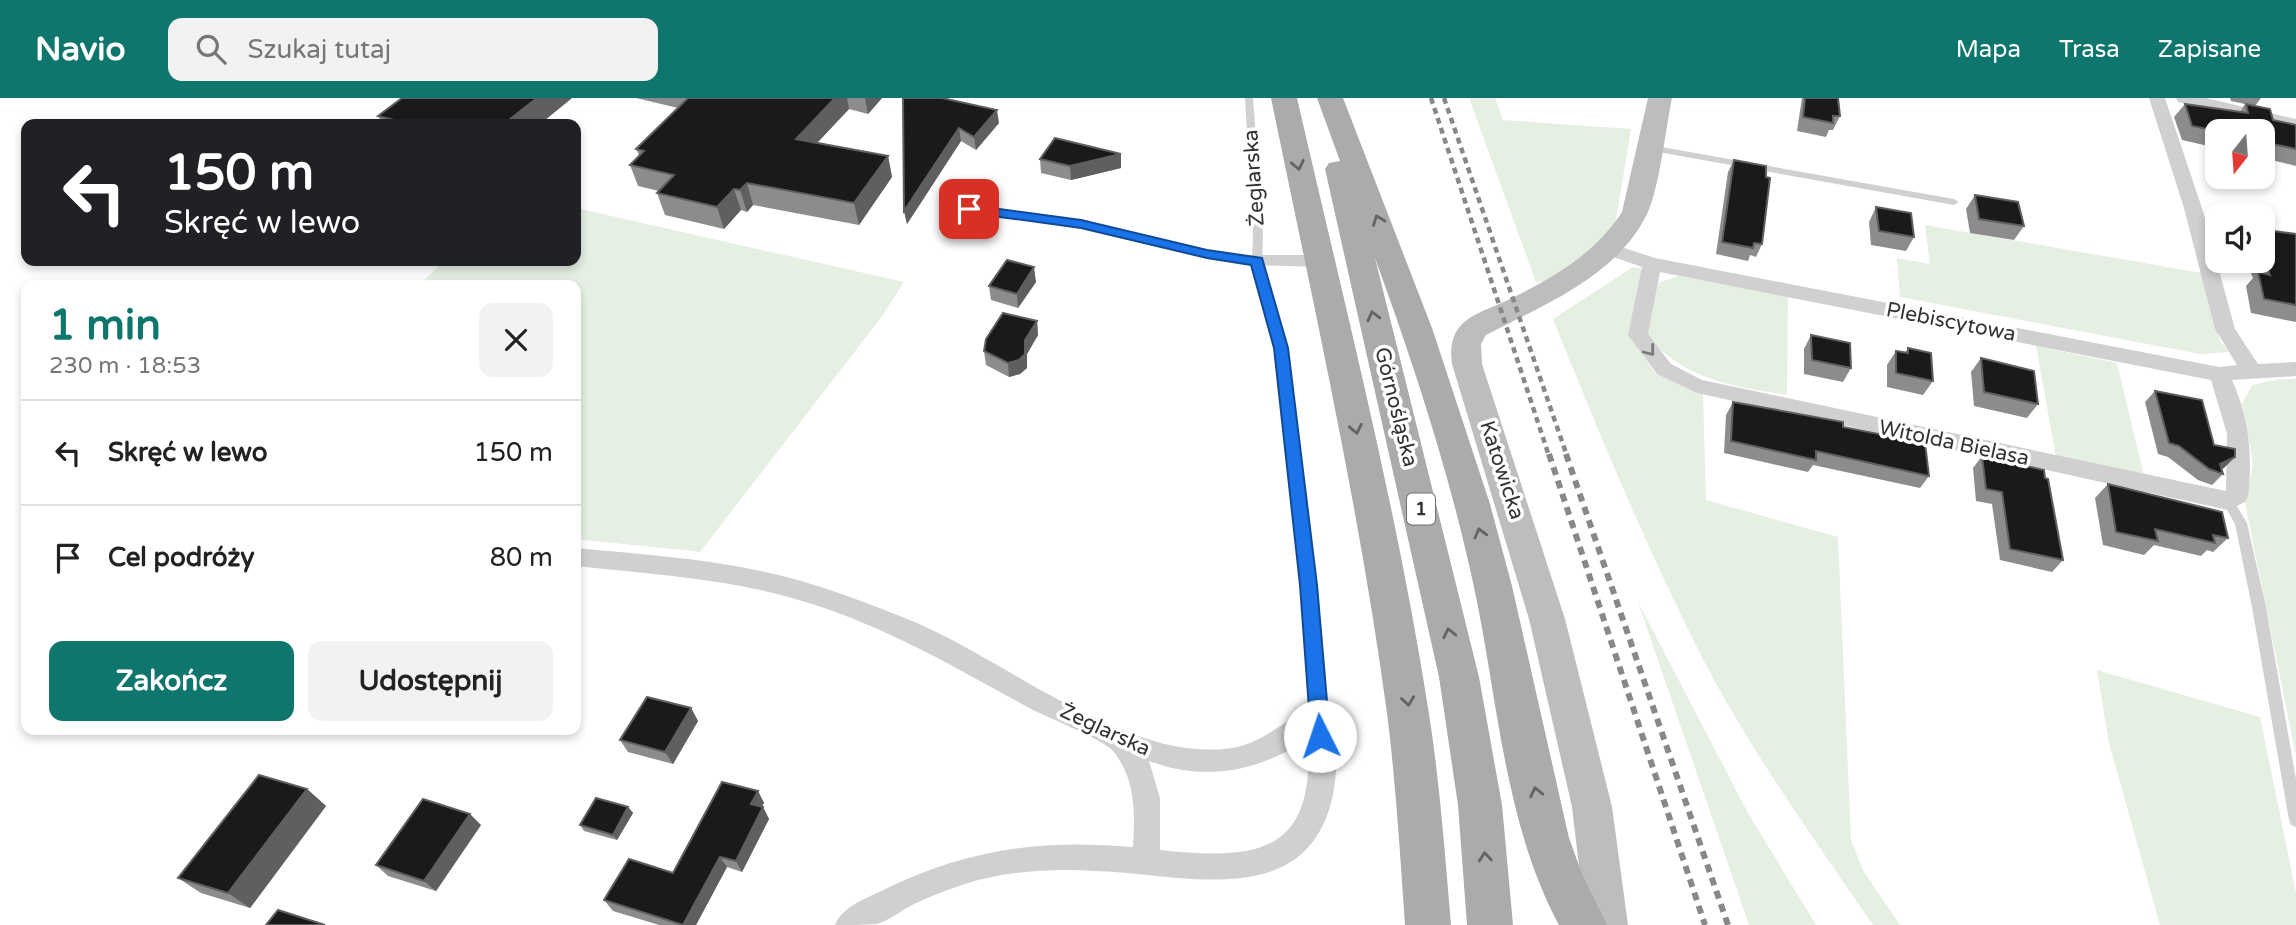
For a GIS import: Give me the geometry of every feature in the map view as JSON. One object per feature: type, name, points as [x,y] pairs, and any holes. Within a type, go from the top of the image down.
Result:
[{"type":"main road","name":"Górnośląska","points":[[1284,98],[1372,502],[1399,644],[1420,801],[1427,925]]},
{"type":"main road","name":"Górnośląska","points":[[1328,98],[1346,206],[1459,677],[1480,806],[1490,925]]},
{"type":"main road","points":[[1328,98],[1408,297],[1441,400],[1488,562],[1547,838],[1565,889],[1584,925]]},
{"type":"street","name":"Katowicka","points":[[1607,925],[1592,807],[1547,619],[1467,364],[1466,346],[1470,332],[1564,281],[1609,248],[1626,228],[1634,212],[1660,98]]},
{"type":"street","points":[[2157,98],[2193,208],[2225,329],[2253,372]]},
{"type":"street","points":[[2184,98],[2296,124]]},
{"type":"street","name":"Plebiscytowa","points":[[1609,248],[1652,264],[2219,374],[2296,369]]},
{"type":"street","points":[[1257,261],[1319,261]]},
{"type":"street","name":"Witolda Bielasa","points":[[1652,264],[1638,335],[1664,369],[1697,386],[2228,501]]},
{"type":"street","points":[[2219,374],[2231,398],[2241,475],[2237,496],[2228,501]]},
{"type":"street","name":"Żeglarska","points":[[581,558],[750,579],[817,595],[885,620],[939,645],[1119,740],[1163,756],[1197,762],[1230,761],[1260,755],[1319,718]]},
{"type":"street","points":[[849,925],[932,883],[996,863],[1078,857],[1198,867],[1251,865],[1290,847],[1312,820],[1320,794],[1322,754],[1319,718]]},
{"type":"street","points":[[1119,740],[1137,760],[1149,803],[1146,862]]},
{"type":"lane","name":"Żeglarska","points":[[1249,98],[1258,237],[1257,261],[1281,348],[1308,585],[1319,718]]},
{"type":"lane","points":[[1650,148],[1954,202]]},
{"type":"lane","points":[[969,209],[1081,224],[1207,254],[1257,261]]},
{"type":"lane","points":[[2228,501],[2241,523],[2259,607],[2296,820]]},
{"type":"shaded area","points":[[1469,98],[1495,98],[1503,120],[1631,129],[1615,226],[1557,279],[1536,282]]},
{"type":"shaded area","points":[[581,209],[904,282],[883,315],[700,552],[581,540],[581,280],[424,280],[439,266],[581,266]]},
{"type":"shaded area","points":[[1925,225],[2202,273],[2220,341],[2229,352],[2200,354],[1900,297],[1897,258],[1930,264]]},
{"type":"shaded area","points":[[1633,267],[1645,269],[1631,338],[1655,373],[1703,394],[1706,500],[1838,537],[1851,840],[1864,872],[1900,925],[1873,925],[1786,797],[1725,699],[1644,537],[1553,319]]},
{"type":"shaded area","points":[[1678,276],[1788,296],[1787,395],[1728,384],[1694,372],[1677,363],[1647,336],[1658,283]]},
{"type":"shaded area","points":[[2036,346],[2117,363],[2144,476],[2056,457]]},
{"type":"shaded area","points":[[2280,379],[2296,379],[2296,756],[2245,503],[2253,463],[2242,404],[2252,385]]},
{"type":"shaded area","points":[[1638,602],[1748,813],[1816,925],[1749,925]]},
{"type":"shaded area","points":[[2097,670],[2260,717],[2296,893],[2296,925],[2160,925],[2109,743]]},
{"type":"building","points":[[402,98],[537,98],[510,119],[390,119],[378,116]]},
{"type":"building","points":[[688,98],[835,98],[796,139],[888,156],[854,203],[747,183],[740,190],[734,189],[717,207],[657,193],[674,175],[630,165],[644,151],[636,149]]},
{"type":"building","points":[[903,98],[942,98],[997,110],[974,137],[959,128],[904,211]]},
{"type":"building","points":[[1805,98],[1838,98],[1840,116],[1833,116],[1833,123],[1803,117]]},
{"type":"building","points":[[2185,104],[2248,113],[2246,104],[2270,109],[2273,119],[2205,119],[2205,129],[2192,126]]},
{"type":"building","points":[[2275,120],[2296,125],[2296,149],[2275,145]]},
{"type":"building","points":[[1055,138],[1121,154],[1070,166],[1040,159]]},
{"type":"building","points":[[1734,160],[1766,166],[1766,177],[1770,178],[1762,244],[1754,243],[1753,248],[1722,242]]},
{"type":"building","points":[[1975,195],[2018,202],[2024,226],[1979,219]]},
{"type":"building","points":[[1876,207],[1911,213],[1914,237],[1879,231]]},
{"type":"building","points":[[2275,231],[2296,234],[2296,305],[2264,299],[2258,273],[2270,275],[2269,273],[2275,273]]},
{"type":"building","points":[[1007,260],[1034,267],[1017,294],[989,286]]},
{"type":"building","points":[[1003,313],[1037,321],[1025,340],[1025,354],[1019,360],[1008,363],[984,351],[986,339]]},
{"type":"building","points":[[1811,335],[1850,343],[1851,368],[1812,360]]},
{"type":"building","points":[[1908,348],[1931,353],[1933,381],[1896,373],[1896,351],[1908,353]]},
{"type":"building","points":[[1981,358],[2034,371],[2038,404],[1984,392]]},
{"type":"building","points":[[2155,391],[2202,400],[2214,445],[2235,449],[2235,457],[2220,464],[2223,474],[2209,469],[2179,446],[2169,443]]},
{"type":"building","points":[[1733,402],[1843,422],[1843,427],[1925,443],[1929,476],[1816,451],[1816,460],[1731,441]]},
{"type":"building","points":[[1982,456],[2044,470],[2063,560],[2010,549],[2002,492],[1986,489]]},
{"type":"building","points":[[2108,484],[2222,512],[2228,538],[2213,535],[2215,543],[2155,529],[2158,541],[2116,532]]},
{"type":"building","points":[[647,697],[691,708],[665,752],[620,740]]},
{"type":"building","points":[[259,775],[307,789],[228,893],[178,878]]},
{"type":"building","points":[[722,782],[758,791],[751,804],[763,807],[736,861],[720,857],[683,925],[604,900],[629,859],[673,873]]},
{"type":"building","points":[[596,798],[628,807],[613,835],[580,825]]},
{"type":"building","points":[[423,799],[470,814],[424,881],[376,865]]},
{"type":"building","points":[[278,910],[325,925],[266,925]]},
{"type":"railway","points":[[1431,98],[1549,456]]},
{"type":"railway","points":[[1444,98],[1567,456]]},
{"type":"railway","points":[[1549,454],[1705,925]]},
{"type":"railway","points":[[1566,454],[1728,925]]},
{"type":"route","points":[[969,209],[1081,224],[1207,254],[1257,261],[1281,348],[1308,585],[1320,736]]}]
